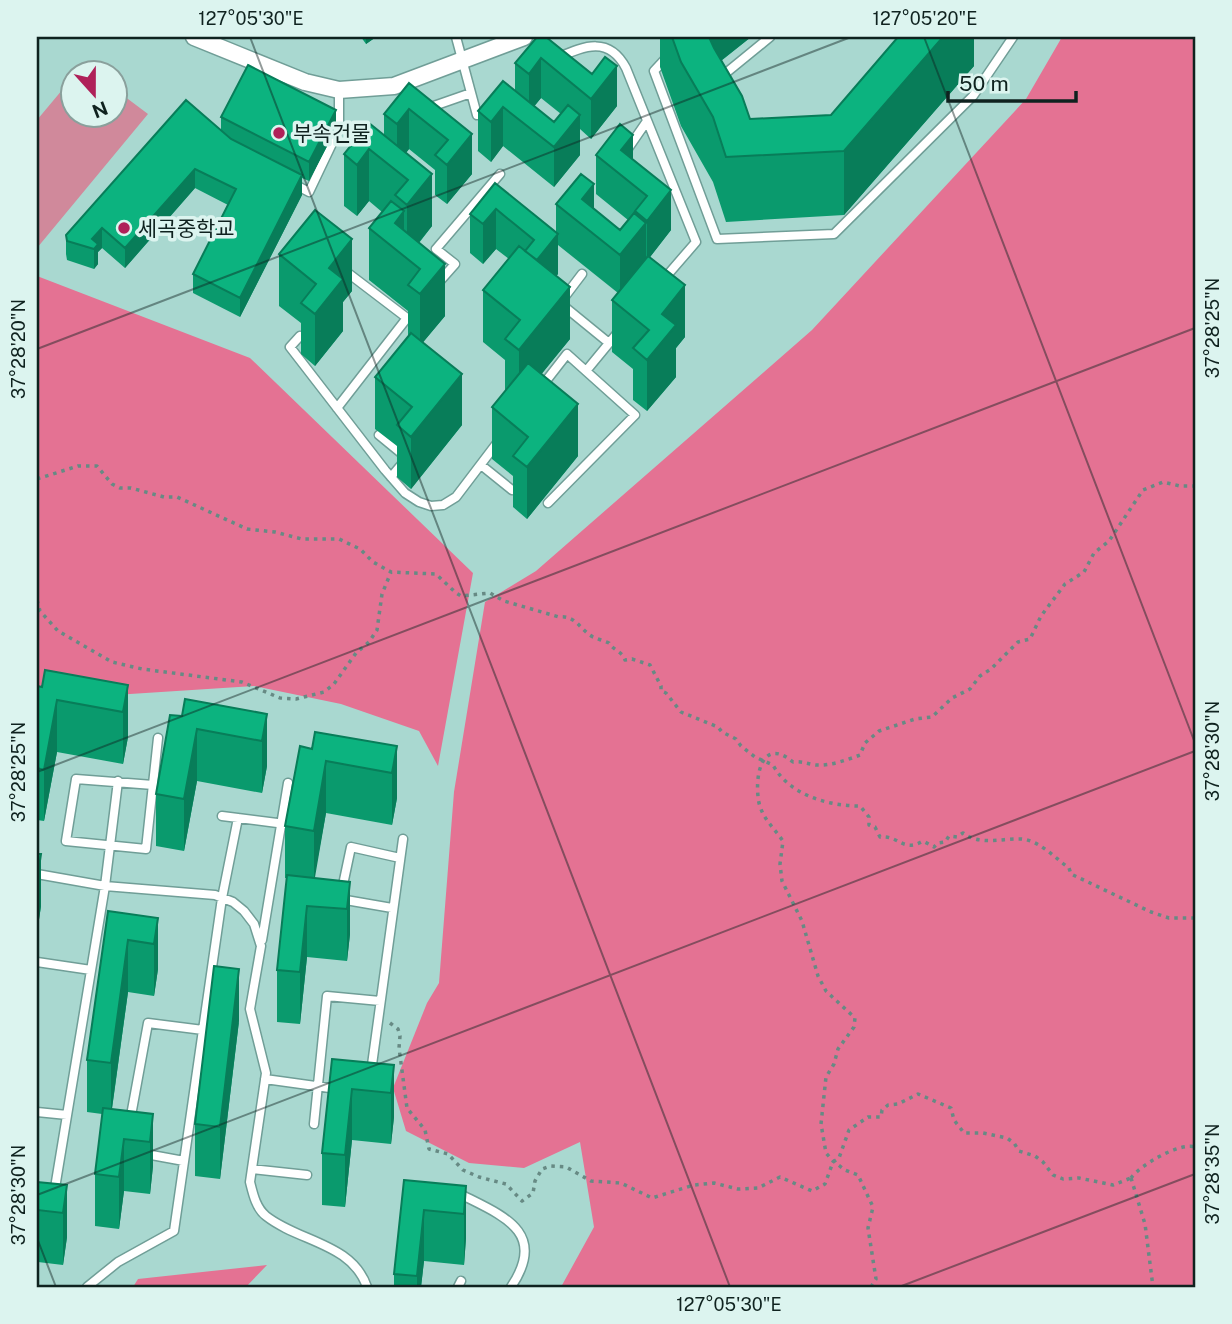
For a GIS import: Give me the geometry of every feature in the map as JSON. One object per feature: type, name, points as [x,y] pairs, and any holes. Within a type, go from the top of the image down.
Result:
[{"type":"street","points":[[194,37],[305,82],[339,90],[394,86],[524,37]]},
{"type":"lane","points":[[456,37],[477,115],[499,110]]},
{"type":"lane","points":[[715,82],[770,37]]},
{"type":"lane","points":[[670,54],[654,71],[718,239],[834,234],[974,96],[1013,37]]},
{"type":"lane","points":[[551,61],[586,46],[600,47],[619,54],[696,242],[661,282]]},
{"type":"lane","points":[[288,181],[309,192],[339,129],[339,90]]},
{"type":"lane","points":[[422,109],[471,93]]},
{"type":"lane","points":[[624,154],[648,121]]},
{"type":"lane","points":[[431,291],[455,264],[436,249],[500,174]]},
{"type":"lane","points":[[697,186],[708,181]]},
{"type":"lane","points":[[337,264],[407,318]]},
{"type":"lane","points":[[582,274],[560,303],[609,343]]},
{"type":"lane","points":[[337,408],[415,309]]},
{"type":"lane","points":[[586,371],[626,323]]},
{"type":"lane","points":[[300,336],[290,347],[405,494],[419,502],[431,506],[443,505],[456,496],[504,435]]},
{"type":"lane","points":[[535,394],[567,354],[635,415],[548,503]]},
{"type":"lane","points":[[379,435],[407,458],[391,477]]},
{"type":"lane","points":[[481,465],[512,490]]},
{"type":"lane","points":[[153,785],[76,779],[66,841],[146,849],[153,785],[158,738]]},
{"type":"lane","points":[[52,1201],[50,1187],[67,1115],[105,886],[118,781]]},
{"type":"lane","points":[[288,783],[250,1009],[267,1073],[250,1182],[254,1198],[265,1216],[338,1252],[363,1274],[367,1287]]},
{"type":"lane","points":[[222,816],[283,824]]},
{"type":"lane","points":[[87,1287],[118,1262],[174,1231],[222,898],[238,818]]},
{"type":"lane","points":[[370,1080],[403,839]]},
{"type":"lane","points":[[393,908],[340,899],[351,847],[400,858]]},
{"type":"lane","points":[[37,874],[105,886],[215,895],[244,911],[254,924],[261,946]]},
{"type":"lane","points":[[37,962],[91,970]]},
{"type":"lane","points":[[314,1125],[327,996],[380,1001]]},
{"type":"lane","points":[[129,1125],[148,1023],[203,1030]]},
{"type":"lane","points":[[265,1079],[343,1090]]},
{"type":"lane","points":[[37,1112],[67,1115]]},
{"type":"lane","points":[[136,1152],[184,1161]]},
{"type":"lane","points":[[252,1169],[307,1175]]},
{"type":"lane","points":[[454,1191],[510,1220],[523,1241],[525,1261],[511,1287]]},
{"type":"path","points":[[37,479],[78,466],[97,466],[112,484],[120,488],[177,498],[247,529],[302,539],[339,539],[360,549],[373,562],[391,572],[436,575],[461,596],[490,593],[503,601],[576,621],[591,636],[609,643],[624,655],[625,660],[632,659],[650,665],[661,691],[666,693],[681,712],[718,727],[722,732],[736,738],[741,746],[755,757],[773,765],[780,777],[792,788],[840,806],[860,806],[869,817],[869,825],[874,827],[880,837],[891,835],[905,845],[916,845],[923,841],[933,847],[945,842],[949,836],[957,837],[963,833],[972,840],[1003,842],[1021,839],[1038,844],[1069,868],[1071,874],[1082,877],[1123,900],[1169,918],[1195,918]]},
{"type":"path","points":[[871,1287],[876,1279],[867,1228],[873,1207],[858,1175],[833,1162],[827,1153],[821,1124],[825,1077],[834,1064],[838,1049],[854,1027],[855,1018],[826,991],[818,976],[802,921],[782,881],[780,864],[783,841],[766,821],[759,802],[759,770],[763,760],[775,752],[793,762],[824,765],[860,755],[865,743],[878,731],[915,719],[932,717],[952,698],[971,689],[980,676],[991,669],[1018,642],[1030,639],[1041,616],[1065,584],[1084,572],[1094,553],[1109,541],[1143,490],[1163,482],[1195,486]]},
{"type":"path","points":[[37,600],[40,611],[58,631],[112,662],[142,669],[242,682],[281,698],[296,699],[324,692],[334,684],[356,653],[369,642],[377,630],[382,594],[391,572]]},
{"type":"path","points":[[379,1013],[398,1029],[407,1108],[425,1130],[429,1149],[448,1154],[463,1170],[471,1174],[506,1184],[522,1201],[533,1193],[535,1181],[542,1168],[550,1166],[566,1167],[591,1181],[621,1183],[652,1198],[694,1185],[714,1183],[728,1189],[758,1188],[780,1177],[812,1191],[825,1184],[833,1162],[839,1158],[849,1130],[867,1117],[881,1117],[882,1110],[888,1105],[898,1104],[918,1094],[951,1108],[954,1120],[964,1133],[983,1133],[1007,1138],[1020,1151],[1035,1156],[1053,1175],[1063,1179],[1079,1178],[1108,1185],[1130,1178],[1137,1170],[1169,1152],[1188,1145],[1195,1147]]},
{"type":"path","points":[[1130,1178],[1145,1224],[1153,1287]]},
{"type":"shaded area","points":[[1062,37],[1195,37],[1195,1287],[561,1287],[594,1227],[580,1142],[524,1168],[469,1163],[406,1131],[393,1088],[427,1003],[439,983],[454,792],[485,602],[536,571],[812,330],[1026,99]]},
{"type":"shaded area","points":[[60,93],[60,130],[130,130],[130,100],[148,114],[37,248],[37,120]]},
{"type":"shaded area","points":[[37,276],[250,358],[473,573],[438,766],[419,731],[341,704],[254,686],[37,700]]},
{"type":"shaded area","points":[[267,1265],[246,1287],[133,1287],[138,1279]]},
{"type":"building","points":[[537,37],[546,37],[592,74],[605,57],[617,66],[591,99],[541,58],[529,74],[515,63]]},
{"type":"building","points":[[672,37],[709,37],[742,96],[750,119],[831,115],[898,37],[943,37],[844,151],[726,157],[713,117],[681,62]]},
{"type":"building","name":"부속건물","points":[[248,65],[336,110],[309,162],[221,117]]},
{"type":"building","points":[[503,81],[554,122],[568,105],[580,115],[554,147],[503,107],[491,122],[478,111]]},
{"type":"building","points":[[409,83],[472,134],[447,165],[435,155],[448,140],[409,109],[397,124],[384,114]]},
{"type":"building","name":"세곡중학교","points":[[186,100],[231,139],[302,175],[240,298],[193,274],[236,189],[195,169],[125,248],[102,228],[92,239],[98,244],[94,249],[67,241],[66,235]]},
{"type":"building","points":[[369,123],[432,174],[407,205],[395,195],[408,180],[369,149],[357,165],[344,154]]},
{"type":"building","points":[[620,124],[633,135],[621,150],[671,190],[647,221],[635,211],[647,196],[596,155]]},
{"type":"building","points":[[581,174],[594,184],[582,199],[620,230],[634,213],[646,223],[620,255],[556,204]]},
{"type":"building","points":[[495,183],[558,234],[537,260],[525,251],[534,240],[496,209],[483,224],[470,214]]},
{"type":"building","points":[[391,201],[404,211],[395,223],[445,264],[420,294],[408,285],[420,269],[369,228]]},
{"type":"building","points":[[315,210],[352,239],[329,268],[343,279],[315,314],[301,303],[316,284],[279,254]]},
{"type":"building","points":[[519,246],[570,287],[519,350],[505,339],[520,320],[483,290]]},
{"type":"building","points":[[648,256],[685,285],[662,314],[676,325],[647,360],[633,348],[649,330],[612,300]]},
{"type":"building","points":[[411,333],[462,374],[411,437],[397,425],[412,407],[375,377]]},
{"type":"building","points":[[528,363],[578,404],[527,467],[513,456],[528,437],[492,407]]},
{"type":"building","points":[[45,670],[128,685],[123,712],[57,700],[44,770],[37,768],[37,686],[42,687]]},
{"type":"building","points":[[185,699],[267,714],[262,741],[197,729],[184,799],[156,794],[170,715],[182,716]]},
{"type":"building","points":[[315,732],[397,746],[392,773],[326,761],[314,831],[285,826],[300,746],[312,749]]},
{"type":"building","points":[[37,854],[41,854],[37,881]]},
{"type":"building","points":[[287,875],[350,882],[347,909],[307,906],[300,972],[277,970]]},
{"type":"building","points":[[108,911],[158,918],[154,944],[128,940],[111,1063],[87,1060]]},
{"type":"building","points":[[214,966],[239,969],[220,1127],[195,1124]]},
{"type":"building","points":[[332,1059],[394,1065],[391,1093],[352,1089],[345,1155],[322,1153]]},
{"type":"building","points":[[103,1108],[153,1114],[150,1142],[124,1139],[119,1177],[95,1174]]},
{"type":"building","points":[[404,1180],[466,1186],[464,1214],[424,1210],[417,1276],[394,1274]]},
{"type":"building","points":[[37,1182],[67,1185],[63,1213],[38,1210],[37,1216]]},
{"type":"place","name":"부속건물","points":[[279,133]]},
{"type":"place","name":"세곡중학교","points":[[124,228]]}]
